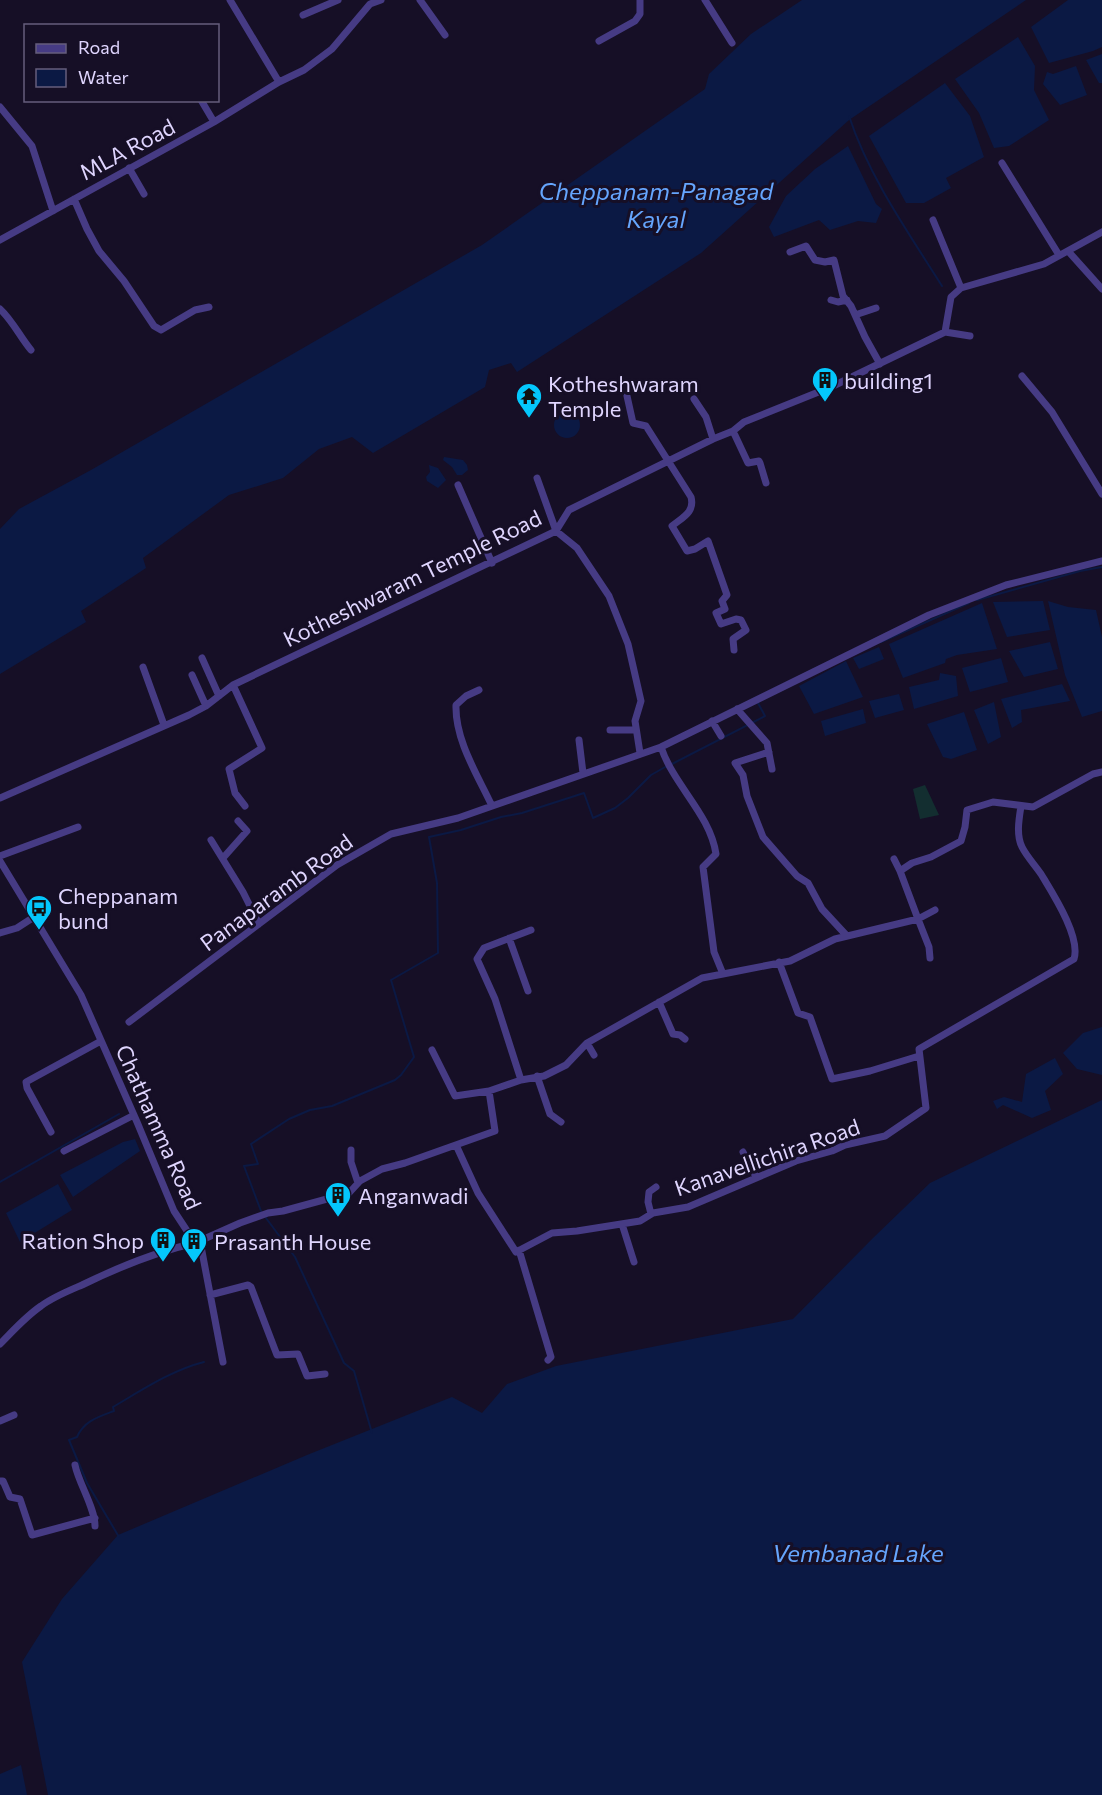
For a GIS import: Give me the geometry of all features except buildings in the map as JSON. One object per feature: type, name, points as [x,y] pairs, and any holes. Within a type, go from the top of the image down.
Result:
[{"type":"street","points":[[230,0],[279,82]]},
{"type":"street","points":[[303,15],[338,0]]},
{"type":"street","name":"MLA Road","points":[[0,240],[214,123],[279,82],[304,70],[332,48],[369,2],[381,0]]},
{"type":"street","points":[[420,0],[445,35]]},
{"type":"street","points":[[599,41],[635,21],[640,14],[640,0]]},
{"type":"street","points":[[705,0],[732,43]]},
{"type":"street","points":[[202,102],[214,123]]},
{"type":"street","points":[[0,107],[32,146],[53,211]]},
{"type":"street","points":[[1002,163],[1059,255]]},
{"type":"street","points":[[129,168],[144,194]]},
{"type":"street","points":[[74,199],[99,250],[124,281],[154,326],[161,330],[195,310],[209,308]]},
{"type":"street","points":[[933,220],[961,288]]},
{"type":"street","points":[[970,336],[945,332],[951,297],[961,288],[1044,264],[1102,232]]},
{"type":"street","points":[[790,252],[806,246],[815,260],[825,262],[834,260],[843,296],[880,364]]},
{"type":"street","points":[[1068,250],[1102,289]]},
{"type":"street","points":[[831,300],[838,302],[847,300]]},
{"type":"street","points":[[855,315],[876,308]]},
{"type":"street","points":[[0,309],[32,350]]},
{"type":"street","name":"Kotheshwaram Temple Road","points":[[0,798],[206,706],[233,685],[556,531],[569,510],[733,431],[744,422],[831,387],[945,332]]},
{"type":"street","points":[[1022,376],[1052,412],[1102,494]]},
{"type":"street","points":[[627,396],[633,423],[646,426],[686,488],[693,504],[691,510],[672,526],[687,551],[708,541],[727,596],[722,601],[725,609],[716,613],[721,624],[736,619],[741,620],[746,630],[733,639],[734,650]]},
{"type":"street","points":[[694,399],[706,417],[713,439]]},
{"type":"street","points":[[733,431],[748,463],[759,461],[766,483]]},
{"type":"street","points":[[537,478],[556,531],[577,548],[609,596],[624,634],[641,701],[635,721],[639,753]]},
{"type":"street","points":[[458,485],[492,563]]},
{"type":"street","name":"Panaparamb Road","points":[[129,1022],[337,865],[391,834],[458,818],[661,747],[929,615],[1006,585],[1102,561]]},
{"type":"street","points":[[202,658],[219,696]]},
{"type":"street","points":[[142,667],[164,725]]},
{"type":"street","points":[[192,675],[206,706]]},
{"type":"street","points":[[233,685],[262,748],[229,769],[235,793],[245,806]]},
{"type":"street","points":[[479,690],[466,696],[456,705],[456,718],[459,735],[492,806]]},
{"type":"street","points":[[737,708],[767,743],[772,769]]},
{"type":"street","points":[[712,721],[721,736]]},
{"type":"street","points":[[610,730],[635,730]]},
{"type":"street","points":[[579,740],[583,773]]},
{"type":"street","points":[[661,747],[668,766],[707,825],[714,842],[716,854],[703,867],[714,952],[723,974]]},
{"type":"street","points":[[769,752],[735,763],[743,775],[747,796],[763,837],[797,876],[808,883],[822,909],[847,936]]},
{"type":"street","points":[[900,871],[912,863],[961,841],[967,810],[993,802],[1033,807],[1093,774],[1102,772]]},
{"type":"street","points":[[779,962],[798,1013],[810,1017],[832,1079],[870,1071],[919,1056],[919,1049],[1074,959],[1076,952],[1068,922],[1041,874],[1021,846],[1017,825],[1021,806]]},
{"type":"street","points":[[223,858],[247,831],[238,821]]},
{"type":"street","points":[[0,859],[78,827]]},
{"type":"street","points":[[211,840],[243,892],[259,924]]},
{"type":"street","name":"Chathamma Road","points":[[0,859],[81,995],[174,1210],[198,1242],[126,1264],[60,1295],[41,1305],[1,1342]]},
{"type":"street","points":[[894,859],[929,947],[930,958]]},
{"type":"street","points":[[432,1050],[455,1096],[489,1091],[521,1080],[544,1076],[566,1065],[587,1043],[702,978],[790,961],[836,939],[918,919],[935,910]]},
{"type":"street","points":[[0,933],[17,928],[34,917]]},
{"type":"street","points":[[521,1080],[495,999],[477,959],[484,948],[531,930]]},
{"type":"street","points":[[509,938],[528,991]]},
{"type":"street","points":[[659,1002],[672,1034],[680,1035],[685,1039]]},
{"type":"street","points":[[51,1132],[26,1082],[101,1041]]},
{"type":"street","points":[[587,1043],[594,1055]]},
{"type":"street","name":"Kanavellichira Road","points":[[519,1250],[552,1233],[640,1221],[651,1214],[688,1207],[756,1177],[845,1145],[885,1136],[926,1108],[919,1056]]},
{"type":"street","points":[[537,1076],[550,1114],[561,1122]]},
{"type":"street","points":[[223,1362],[198,1242],[268,1213],[348,1193],[358,1183],[382,1169],[495,1131],[489,1091]]},
{"type":"street","points":[[64,1151],[134,1115]]},
{"type":"street","points":[[456,1145],[478,1193],[516,1252],[519,1250],[551,1357],[548,1360]]},
{"type":"street","points":[[351,1150],[351,1162],[358,1183]]},
{"type":"street","points":[[743,1152],[756,1177]]},
{"type":"street","points":[[651,1214],[648,1202],[649,1192],[656,1186]]},
{"type":"street","points":[[622,1224],[634,1262]]},
{"type":"street","points":[[210,1294],[251,1287],[277,1355],[298,1354],[307,1376],[325,1374]]},
{"type":"street","points":[[0,1421],[14,1415]]},
{"type":"street","points":[[0,1481],[3,1481],[10,1497],[20,1499],[32,1535],[95,1522],[78,1480],[75,1465]]},
{"type":"green space","points":[[925,785],[939,815],[920,819],[913,789]]},
{"type":"water","name":"Cheppanam-Panagad Kayal","points":[[802,0],[1026,0],[849,120],[701,253],[517,372],[511,363],[489,370],[485,387],[373,453],[352,437],[319,449],[283,478],[229,495],[143,558],[146,568],[81,611],[86,622],[0,674],[0,529],[19,509],[482,245],[705,89],[709,74],[751,34]]},
{"type":"water","points":[[1068,0],[1102,0],[1102,47],[1049,63],[1031,27]]},
{"type":"water","points":[[1018,37],[1035,66],[1034,90],[1049,120],[1009,146],[994,148],[979,113],[955,79]]},
{"type":"water","points":[[1102,54],[1102,83],[1099,83],[1086,60]]},
{"type":"water","points":[[1076,66],[1087,95],[1060,105],[1043,84],[1047,72],[1053,74]]},
{"type":"water","points":[[945,83],[970,116],[984,157],[946,178],[951,188],[924,203],[906,203],[869,136]]},
{"type":"water","points":[[848,146],[876,204],[882,209],[876,223],[858,221],[830,230],[819,220],[774,237],[769,227],[786,196],[815,169]]},
{"type":"water","points":[[567,412],[576,416],[580,425],[576,434],[567,438],[558,434],[554,425],[558,416]]},
{"type":"water","points":[[444,457],[463,460],[468,470],[462,475],[457,475],[452,467],[443,460]]},
{"type":"water","points":[[429,465],[438,468],[446,480],[438,488],[427,481],[426,477],[430,472]]},
{"type":"water","points":[[1043,601],[1050,630],[1007,637],[993,602]]},
{"type":"water","points":[[1048,601],[1068,607],[1096,610],[1102,637],[1102,711],[1082,717],[1065,675]]},
{"type":"water","points":[[982,603],[997,649],[957,655],[946,659],[945,663],[903,678],[889,644]]},
{"type":"water","points":[[1050,642],[1058,669],[1024,677],[1009,651]]},
{"type":"water","points":[[879,647],[884,659],[859,669],[853,658]]},
{"type":"water","points":[[1001,658],[1008,682],[970,692],[962,668]]},
{"type":"water","points":[[846,661],[863,697],[814,714],[799,686]]},
{"type":"water","points":[[940,673],[956,676],[958,696],[914,709],[909,687],[939,680]]},
{"type":"water","points":[[1062,684],[1070,701],[1021,710],[1022,722],[1012,728],[1001,699]]},
{"type":"water","points":[[899,694],[904,710],[875,718],[869,701]]},
{"type":"water","points":[[994,702],[1001,737],[988,744],[974,710]]},
{"type":"water","points":[[863,709],[866,723],[825,736],[821,721]]},
{"type":"water","points":[[964,712],[977,750],[951,759],[943,757],[927,724]]},
{"type":"water","points":[[1102,1027],[1102,1075],[1077,1069],[1063,1053],[1083,1033]]},
{"type":"water","points":[[1055,1058],[1063,1074],[1045,1091],[1051,1110],[1032,1118],[1003,1105],[997,1109],[993,1101],[1004,1097],[1022,1102],[1026,1074]]},
{"type":"water","name":"Vembanad Lake","points":[[1102,1100],[1102,1795],[48,1795],[22,1662],[62,1599],[118,1535],[452,1397],[482,1413],[507,1384],[556,1366],[793,1319],[930,1183]]},
{"type":"water","points":[[135,1139],[140,1151],[73,1197],[60,1175],[123,1142]]},
{"type":"water","points":[[58,1184],[72,1210],[20,1242],[6,1213]]},
{"type":"water","points":[[21,1765],[27,1795],[0,1795],[0,1774]]},
{"type":"waterway","points":[[849,116],[857,139],[878,182],[942,286]]},
{"type":"waterway","points":[[977,600],[1102,567]]},
{"type":"waterway","points":[[881,642],[969,603]]},
{"type":"waterway","points":[[672,764],[765,716],[758,703]]},
{"type":"waterway","points":[[261,1211],[244,1166],[258,1164],[251,1144],[289,1119],[310,1110],[332,1106],[395,1080],[414,1057],[391,980],[438,953],[437,883],[429,837],[522,813],[584,793],[593,818],[615,808],[651,775],[667,766]]},
{"type":"waterway","points":[[0,1182],[119,1114]]},
{"type":"waterway","points":[[266,1218],[295,1257],[344,1363],[354,1371],[372,1433]]},
{"type":"waterway","points":[[119,1537],[87,1483],[69,1440],[77,1437],[88,1423],[114,1411],[113,1407],[146,1387],[180,1370],[204,1362]]},
{"type":"place","name":"building1","points":[[825,403]]},
{"type":"place","name":"Kotheshwaram Temple","points":[[529,419]]},
{"type":"place","name":"Cheppanam bund","points":[[39,931]]},
{"type":"place","name":"Anganwadi","points":[[338,1218]]},
{"type":"place","name":"Ration Shop","points":[[163,1263]]},
{"type":"place","name":"Prasanth House","points":[[194,1264]]}]
